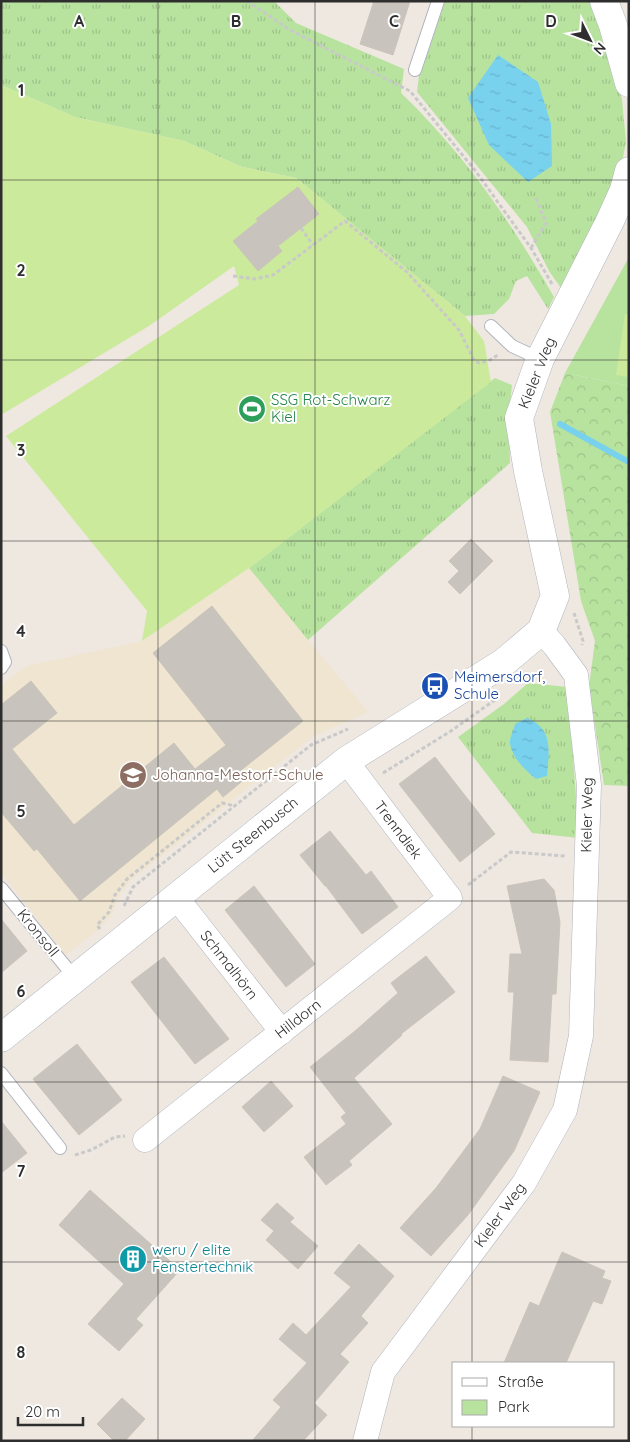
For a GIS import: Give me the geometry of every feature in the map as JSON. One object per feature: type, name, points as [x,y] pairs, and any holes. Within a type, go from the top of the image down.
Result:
[{"type":"street","points":[[604,1],[613,25],[629,84]]},
{"type":"street","name":"Kieler Weg","points":[[365,1441],[383,1372],[524,1183],[565,1110],[581,1036],[590,785],[576,675],[554,645],[540,631],[555,596],[528,471],[519,418],[540,359],[610,221],[624,190],[629,172]]},
{"type":"street","name":"Lütt Steenbusch","points":[[1,1038],[346,761],[504,664],[540,631]]},
{"type":"street","name":"Trenndiek","points":[[346,761],[450,898]]},
{"type":"street","name":"Schmalhörn","points":[[176,897],[282,1032]]},
{"type":"street","name":"Hilldorn","points":[[145,1140],[450,898]]},
{"type":"lane","points":[[415,70],[438,1]]},
{"type":"lane","points":[[491,326],[512,346],[540,359]]},
{"type":"lane","points":[[1,652],[5,662],[1,668]]},
{"type":"lane","name":"Kronsoll","points":[[1,888],[75,978]]},
{"type":"lane","points":[[1,1073],[60,1148]]},
{"type":"path","points":[[247,1],[290,30],[410,91],[474,169],[531,248],[566,307]]},
{"type":"path","points":[[531,248],[546,223],[536,196]]},
{"type":"path","points":[[233,276],[255,279],[273,275],[345,221],[407,272],[459,330],[474,360],[478,363],[488,361]]},
{"type":"path","points":[[301,228],[313,245]]},
{"type":"path","points":[[364,784],[451,731],[504,694]]},
{"type":"path","points":[[102,931],[97,925],[109,912],[115,895],[127,879],[222,803],[235,806]]},
{"type":"path","points":[[450,898],[511,852],[586,857]]},
{"type":"path","points":[[60,1148],[65,1154],[75,1155],[91,1150],[115,1137],[131,1135],[145,1140]]},
{"type":"shaded area","name":"Johanna-Mestorf-Schule","points":[[249,568],[368,712],[312,737],[129,882],[118,898],[112,915],[98,930],[66,955],[1,873],[1,686],[26,666],[142,641]]},
{"type":"green space","points":[[1,1],[274,1],[296,23],[404,69],[401,93],[466,164],[503,215],[554,297],[548,309],[527,276],[516,281],[509,299],[494,314],[465,316],[296,178],[242,167],[184,141],[75,117],[1,85]]},
{"type":"green space","points":[[445,1],[591,1],[622,99],[626,142],[618,183],[561,288],[549,271],[527,227],[417,92],[419,75]]},
{"type":"green space","name":"SSG Rot-Schwarz Kiel","points":[[1,85],[75,117],[184,141],[242,167],[296,178],[465,316],[484,341],[491,382],[249,568],[142,641],[147,611],[6,436],[239,285],[234,266],[149,326],[1,415]]},
{"type":"green space","points":[[629,257],[629,386],[565,373]]},
{"type":"green space","points":[[625,314],[629,314],[629,377],[616,375]]},
{"type":"green space","points":[[565,373],[629,386],[629,786],[604,785],[589,686],[595,641],[581,601],[550,412]]},
{"type":"green space","points":[[495,378],[512,385],[509,414],[510,463],[308,640],[249,568]]},
{"type":"green space","points":[[528,683],[568,687],[579,838],[532,833],[458,737],[504,704]]},
{"type":"water","points":[[498,55],[538,82],[551,124],[552,166],[528,182],[489,145],[468,98]]},
{"type":"water","points":[[527,718],[542,728],[548,742],[547,776],[536,779],[517,759],[510,744],[515,724]]},
{"type":"building","points":[[374,1],[410,1],[393,55],[360,44]]},
{"type":"building","points":[[298,187],[319,214],[278,246],[282,251],[258,271],[233,241],[258,221],[256,219]]},
{"type":"building","points":[[471,539],[493,561],[460,594],[448,582],[459,571],[449,561]]},
{"type":"building","points":[[212,606],[303,721],[240,771],[246,778],[223,797],[217,789],[80,901],[37,849],[34,851],[1,812],[1,705],[31,681],[57,713],[12,749],[74,825],[174,743],[195,769],[226,745],[153,653]]},
{"type":"building","points":[[435,757],[495,834],[460,862],[399,784]]},
{"type":"building","points":[[330,831],[366,875],[371,871],[398,907],[362,934],[300,855]]},
{"type":"building","points":[[544,879],[554,890],[560,922],[556,994],[552,994],[548,1062],[510,1060],[514,992],[508,992],[510,954],[522,954],[507,886]]},
{"type":"building","points":[[254,886],[315,964],[286,987],[225,910]]},
{"type":"building","points":[[1,919],[27,951],[1,973]]},
{"type":"building","points":[[426,956],[455,992],[401,1034],[354,1078],[392,1124],[349,1161],[352,1165],[326,1185],[304,1157],[346,1124],[341,1117],[346,1113],[310,1067],[398,993],[391,983]]},
{"type":"building","points":[[164,957],[229,1039],[195,1064],[131,982]]},
{"type":"building","points":[[77,1044],[122,1100],[79,1135],[33,1079]]},
{"type":"building","points":[[503,1076],[540,1092],[514,1151],[468,1215],[431,1256],[400,1228],[436,1188],[480,1129]]},
{"type":"building","points":[[271,1081],[293,1106],[264,1132],[242,1107]]},
{"type":"building","points":[[1,1121],[27,1153],[1,1173]]},
{"type":"building","points":[[90,1190],[180,1270],[136,1319],[143,1325],[119,1351],[88,1324],[124,1284],[59,1225]]},
{"type":"building","points":[[277,1203],[294,1218],[290,1222],[318,1246],[298,1269],[266,1240],[274,1231],[261,1220]]},
{"type":"building","points":[[359,1244],[394,1276],[361,1316],[368,1323],[340,1354],[349,1362],[314,1403],[327,1415],[303,1441],[252,1441],[281,1407],[273,1400],[307,1363],[279,1339],[293,1323],[306,1335],[351,1287],[334,1273]]},
{"type":"building","points":[[562,1252],[605,1271],[602,1278],[611,1281],[602,1304],[593,1301],[566,1362],[504,1362],[530,1302],[539,1306]]},
{"type":"building","points":[[122,1398],[145,1419],[125,1441],[114,1441],[97,1424]]},
{"type":"waterway","points":[[560,424],[629,462]]},
{"type":"place","name":"SSG Rot-Schwarz Kiel","points":[[252,409]]},
{"type":"place","name":"Meimersdorf, Schule","points":[[435,686]]},
{"type":"place","name":"Johanna-Mestorf-Schule","points":[[133,775]]},
{"type":"place","name":"weru / elite Fenstertechnik","points":[[133,1259]]}]
